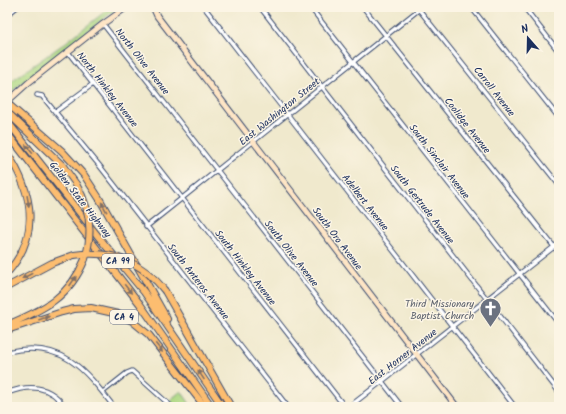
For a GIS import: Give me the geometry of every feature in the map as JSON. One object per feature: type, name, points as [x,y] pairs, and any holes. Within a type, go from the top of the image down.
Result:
[{"type":"highway","points":[[7,103],[62,150],[92,186],[169,323],[169,328]]},
{"type":"highway","points":[[7,112],[63,166],[76,184],[85,201],[89,220],[89,240],[85,259],[67,290],[49,306],[7,325]]},
{"type":"highway","name":"Golden State Highway","points":[[7,121],[144,292],[222,407]]},
{"type":"highway","name":"Golden State Highway","points":[[7,133],[140,304],[212,407]]},
{"type":"highway","points":[[7,153],[23,182],[28,198],[30,215],[29,228],[23,247],[15,263],[7,273]]},
{"type":"highway","points":[[7,287],[52,263],[74,255],[98,254],[122,258],[135,264],[146,272],[165,291],[231,407]]},
{"type":"highway","name":"CA 4","points":[[7,330],[74,309],[96,309],[118,314],[132,321],[149,335],[205,407]]},
{"type":"street","points":[[7,15],[17,7]]},
{"type":"street","points":[[7,103],[12,96],[103,24],[127,7]]},
{"type":"street","name":"South Oro Avenue","points":[[153,7],[156,16],[457,407]]},
{"type":"street","name":"Adelbert Avenue","points":[[204,7],[515,407]]},
{"type":"street","name":"South Gertrude Avenue","points":[[260,7],[559,392]]},
{"type":"street","name":"South Sinclair Avenue","points":[[310,7],[559,324]]},
{"type":"street","name":"Coolidge Avenue","points":[[363,7],[559,253]]},
{"type":"street","points":[[471,7],[559,118]]},
{"type":"street","points":[[524,7],[559,52]]},
{"type":"street","name":"East Washington Street","points":[[146,227],[420,8]]},
{"type":"street","name":"Carroll Avenue","points":[[420,8],[559,185]]},
{"type":"street","name":"North Olive Avenue","points":[[103,24],[170,108]]},
{"type":"street","name":"North Hinkley Avenue","points":[[68,52],[135,136]]},
{"type":"street","points":[[55,112],[93,84]]},
{"type":"street","name":"South Anteros Avenue","points":[[37,95],[42,96],[99,165],[288,407]]},
{"type":"street","name":"South Olive Avenue","points":[[170,108],[402,407]]},
{"type":"street","name":"South Hinkley Avenue","points":[[135,136],[182,199],[345,407]]},
{"type":"street","name":"East Horner Avenue","points":[[349,407],[559,243]]},
{"type":"street","points":[[7,352],[31,349],[49,351],[62,356],[84,370],[114,407]]},
{"type":"street","points":[[103,392],[127,373],[132,371],[172,407]]},
{"type":"street","points":[[7,393],[23,388],[39,388],[52,394],[65,407]]},
{"type":"green space","points":[[111,7],[120,7],[7,95],[7,84],[65,43]]},
{"type":"green space","points":[[181,391],[192,407],[175,407],[170,400]]},
{"type":"place","name":"Third Missionary Baptist Church","points":[[490,328]]}]
